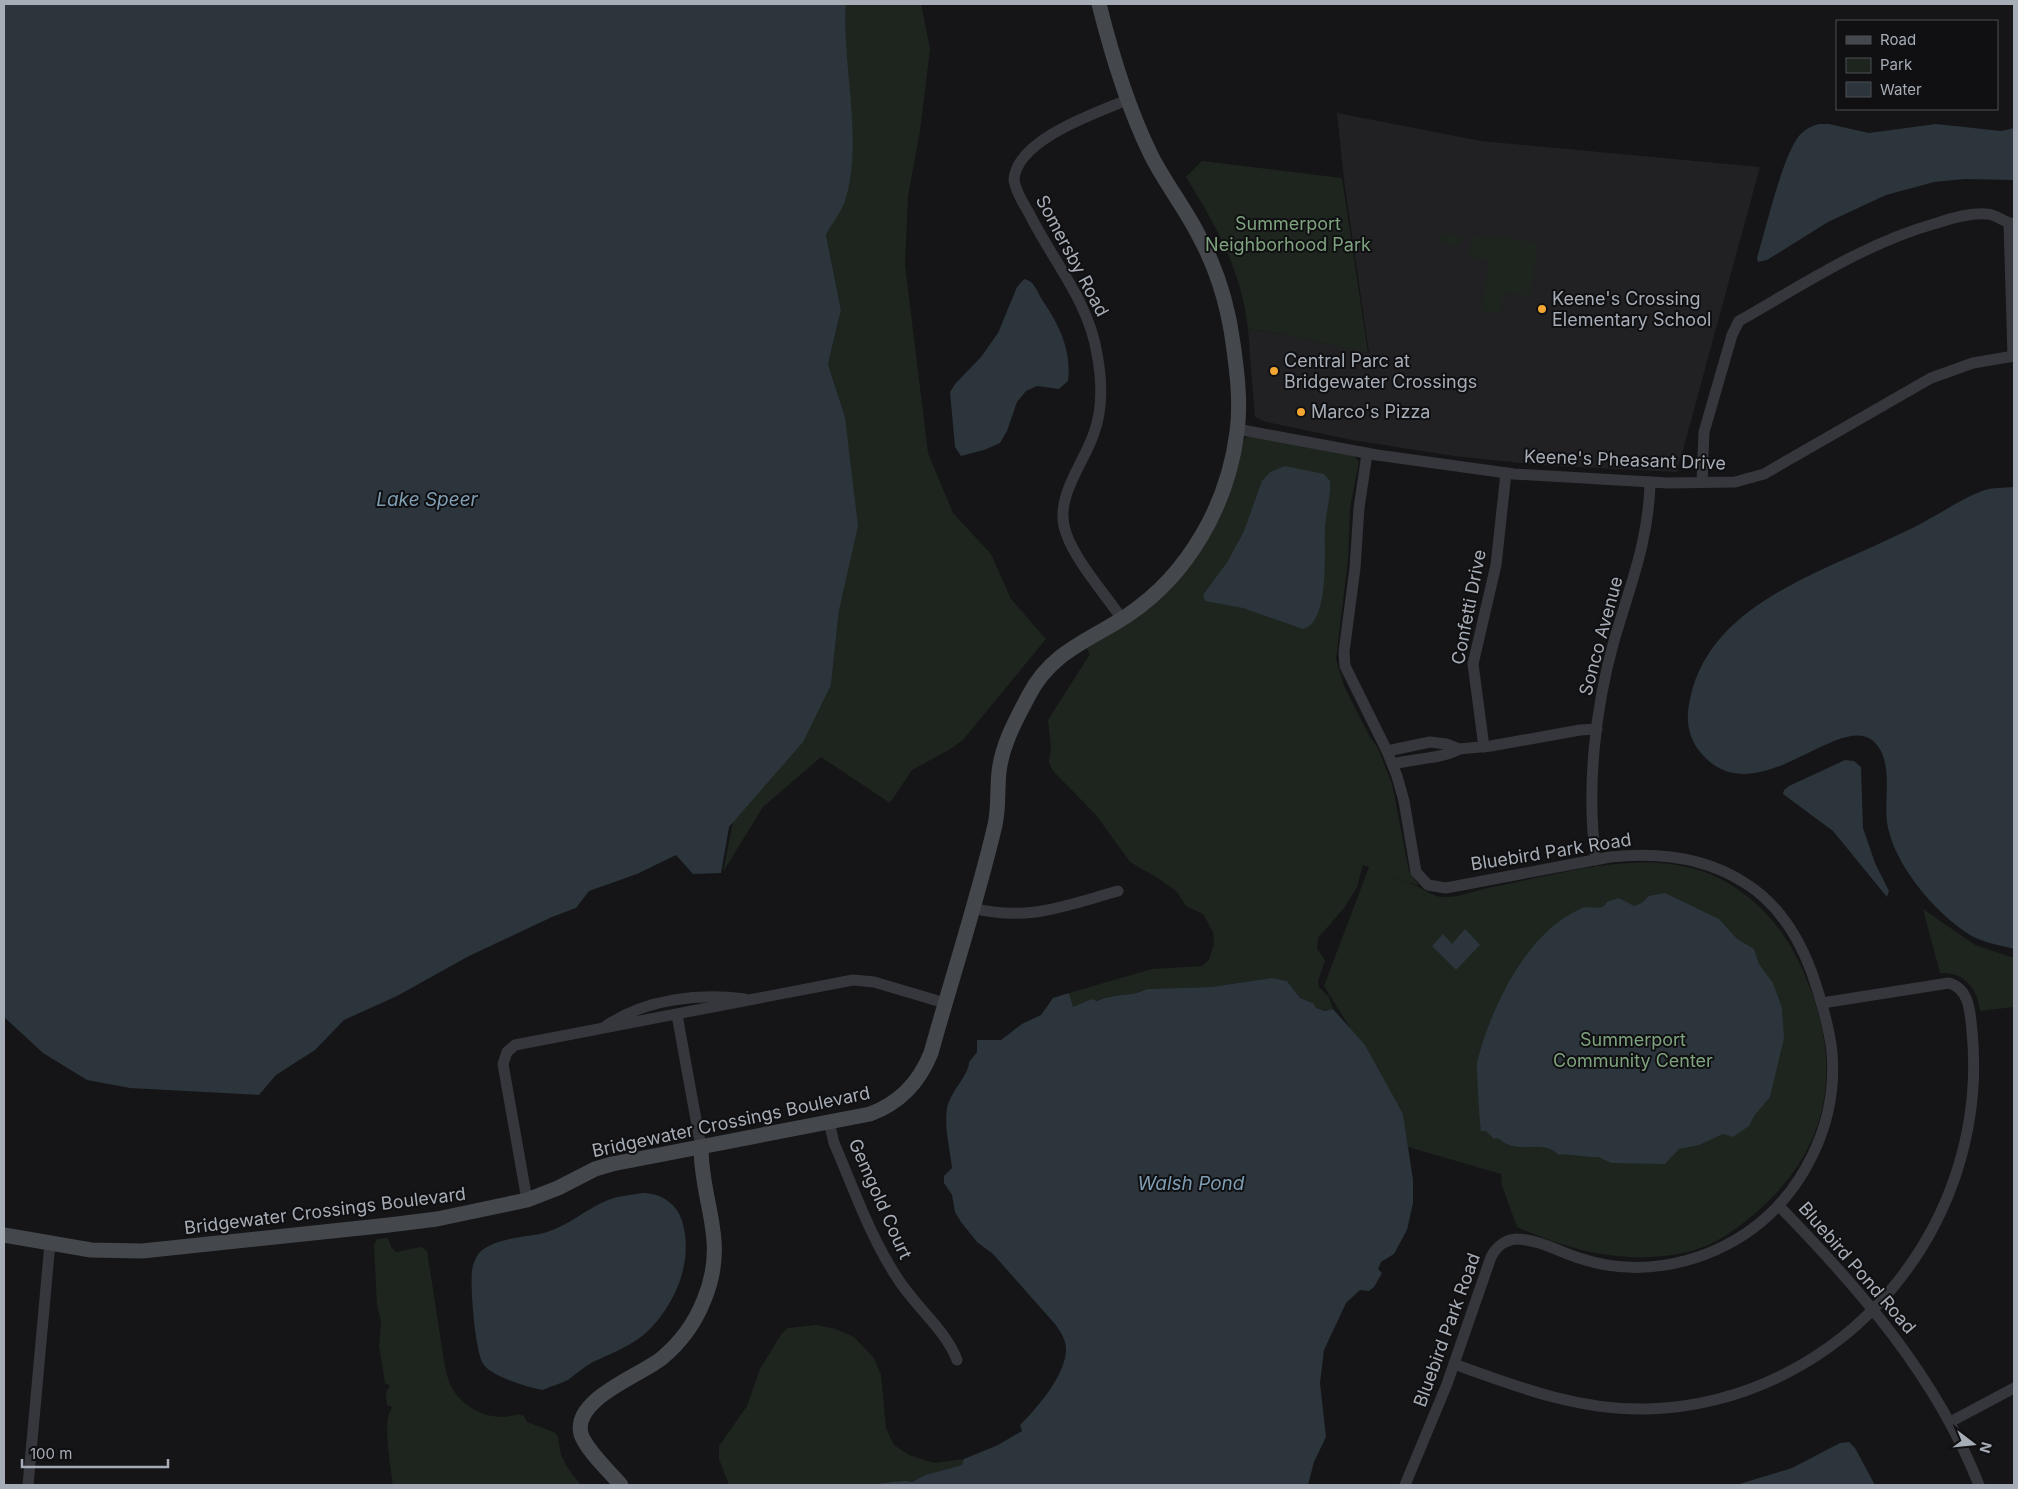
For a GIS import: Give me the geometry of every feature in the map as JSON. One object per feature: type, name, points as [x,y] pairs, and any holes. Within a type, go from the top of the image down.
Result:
[{"type":"street","name":"Bridgewater Crossings Boulevard","points":[[4,1235],[119,1252],[172,1250],[413,1222],[527,1200],[558,1188],[603,1166],[879,1111],[895,1102],[911,1088],[923,1071],[931,1053],[972,908],[996,819],[998,778],[1002,752],[1029,695],[1043,673],[1060,655],[1122,618],[1162,586],[1199,539],[1223,489],[1237,429],[1235,356],[1230,323],[1221,287],[1200,237],[1160,172],[1127,100],[1111,53],[1099,4]]},
{"type":"street","name":"Somersby Road","points":[[1122,618],[1075,551],[1063,524],[1066,497],[1092,439],[1099,410],[1100,382],[1095,343],[1080,302],[1040,236],[1014,180],[1019,164],[1050,135],[1070,123],[1127,100]]},
{"type":"street","points":[[1702,482],[1704,432],[1732,335],[1739,321],[1842,261],[1880,242],[1911,230],[1979,214],[1996,216],[2011,224],[2014,356]]},
{"type":"street","name":"Keene's Pheasant Drive","points":[[1237,429],[1367,454],[1506,473],[1650,482],[1736,482],[1755,478],[1931,378],[1973,363],[2014,356]]},
{"type":"street","name":"Bluebird Park Road","points":[[1367,454],[1358,508],[1356,556],[1344,659],[1349,679],[1388,751],[1393,764],[1404,801],[1414,866],[1419,878],[1428,885],[1446,888],[1596,860],[1636,855],[1674,857],[1712,867],[1746,883],[1777,910],[1794,934],[1807,959],[1822,1003],[1832,1060],[1828,1110],[1820,1137],[1807,1165],[1779,1206],[1747,1232],[1718,1249],[1695,1258],[1665,1265],[1638,1267],[1608,1265],[1523,1240],[1505,1242],[1491,1258],[1454,1364],[1405,1485]]},
{"type":"street","name":"Confetti Drive","points":[[1484,747],[1474,664],[1497,555],[1506,473]]},
{"type":"street","name":"Sonco Avenue","points":[[1596,860],[1592,820],[1597,730],[1608,664],[1642,553],[1648,518],[1650,482]]},
{"type":"street","points":[[1393,764],[1446,755],[1458,749],[1484,747],[1580,730],[1597,730]]},
{"type":"street","points":[[1388,751],[1430,742],[1446,744],[1458,749]]},
{"type":"street","points":[[972,908],[998,914],[1021,915],[1118,892]]},
{"type":"street","points":[[527,1200],[504,1070],[507,1052],[520,1043],[677,1015],[748,999],[859,980],[945,1003]]},
{"type":"street","points":[[1454,1364],[1571,1402],[1625,1409],[1674,1407],[1726,1397],[1778,1378],[1825,1350],[1873,1309],[1918,1254],[1939,1217],[1955,1181],[1966,1141],[1973,1096],[1974,1055],[1969,1010],[1962,990],[1954,985],[1945,983],[1822,1003]]},
{"type":"street","points":[[604,1027],[630,1013],[674,1000],[709,997],[748,999]]},
{"type":"street","points":[[621,1485],[586,1443],[581,1433],[582,1417],[591,1403],[650,1367],[671,1350],[691,1326],[704,1301],[712,1275],[715,1244],[701,1147],[677,1015]]},
{"type":"street","name":"Gemgold Court","points":[[829,1122],[838,1152],[886,1260],[909,1295],[950,1346],[957,1360]]},
{"type":"street","name":"Bluebird Pond Road","points":[[1779,1206],[1828,1256],[1873,1309],[1916,1366],[1950,1422],[1979,1485]]},
{"type":"street","points":[[28,1485],[50,1243]]},
{"type":"street","points":[[1950,1422],[2014,1388]]},
{"type":"shaded area","name":"Keene's Crossing Elementary School","points":[[1337,113],[1481,141],[1760,167],[1677,472],[1539,465],[1454,456],[1352,440],[1266,422],[1255,417],[1248,329],[1287,335],[1369,353],[1344,180]]},
{"type":"green space","points":[[846,4],[921,4],[930,49],[920,131],[908,196],[905,265],[928,453],[953,513],[991,554],[1011,599],[1046,639],[963,740],[949,750],[912,770],[890,803],[821,757],[763,807],[723,872],[735,812],[831,685],[839,610],[845,417],[828,364],[841,310],[826,235],[846,199]]},
{"type":"green space","name":"Summerport Neighborhood Park","points":[[1202,161],[1342,178],[1368,353],[1287,335],[1248,329],[1245,308],[1234,268],[1217,231],[1186,177]]},
{"type":"green space","points":[[1442,235],[1462,235],[1463,238],[1458,246],[1456,246],[1440,239]]},
{"type":"green space","points":[[1472,236],[1492,239],[1493,236],[1538,243],[1530,296],[1504,292],[1500,313],[1482,310],[1489,261],[1469,257]]},
{"type":"green space","name":"Summerport Community Center","points":[[1254,436],[1354,456],[1359,462],[1350,508],[1348,560],[1336,659],[1344,686],[1370,737],[1378,748],[1392,784],[1409,871],[1419,886],[1379,871],[1436,896],[1449,897],[1583,868],[1646,862],[1676,865],[1706,872],[1733,886],[1761,908],[1791,946],[1812,993],[1821,1025],[1826,1056],[1826,1086],[1821,1114],[1811,1142],[1797,1168],[1777,1192],[1753,1215],[1721,1238],[1693,1251],[1640,1257],[1598,1254],[1557,1243],[1517,1227],[1502,1186],[1501,1174],[1408,1147],[1403,1114],[1324,986],[1369,867],[1363,865],[1357,887],[1344,908],[1318,938],[1317,949],[1325,960],[1318,981],[1319,987],[1329,997],[1333,1009],[1325,1011],[1316,1008],[1313,1003],[1300,998],[1287,981],[1272,978],[1211,987],[1147,989],[1096,1001],[1091,999],[1073,1007],[1069,993],[1152,969],[1202,966],[1209,960],[1214,944],[1213,932],[1203,914],[1186,906],[1177,892],[1161,880],[1130,862],[1096,815],[1053,771],[1049,762],[1051,748],[1048,720],[1090,654],[1085,646],[1178,577],[1242,441],[1247,437]]},
{"type":"green space","points":[[1923,909],[1975,945],[2014,958],[2014,1007],[1980,1011],[1976,995],[1968,983],[1956,975],[1940,973]]},
{"type":"green space","points":[[388,1238],[391,1247],[396,1252],[421,1247],[427,1251],[445,1367],[449,1382],[456,1394],[471,1408],[480,1412],[499,1417],[518,1414],[524,1416],[527,1422],[554,1432],[558,1437],[561,1455],[567,1467],[581,1485],[393,1485],[387,1428],[392,1407],[387,1405],[386,1392],[390,1386],[385,1383],[379,1346],[381,1322],[377,1305],[374,1245],[377,1239]]},
{"type":"green space","points":[[816,1325],[836,1329],[854,1337],[874,1358],[881,1375],[886,1428],[894,1445],[909,1455],[934,1463],[964,1459],[963,1465],[925,1475],[912,1482],[898,1481],[870,1485],[729,1485],[719,1459],[719,1446],[747,1406],[760,1369],[782,1333],[788,1328]]},
{"type":"water","name":"Lake Speer","points":[[4,4],[846,4],[853,151],[851,175],[845,203],[826,235],[841,310],[828,364],[845,417],[858,526],[839,610],[831,685],[803,742],[729,827],[721,873],[693,874],[676,855],[637,874],[589,891],[576,908],[552,917],[469,956],[397,996],[344,1020],[315,1050],[276,1075],[259,1095],[130,1088],[87,1080],[43,1053],[4,1017]]},
{"type":"water","points":[[1819,124],[1829,124],[1869,133],[1936,124],[2001,131],[2014,128],[2014,180],[1965,179],[1934,182],[1886,195],[1828,222],[1767,260],[1758,262],[1757,258],[1770,212],[1793,146],[1803,132]]},
{"type":"water","points":[[1024,279],[1034,286],[1058,327],[1066,347],[1069,369],[1068,381],[1059,389],[1037,386],[1026,391],[1017,402],[1007,431],[1000,443],[984,450],[961,456],[955,447],[950,392],[955,384],[981,357],[998,333],[1017,287]]},
{"type":"water","points":[[1285,466],[1324,474],[1330,481],[1325,528],[1325,568],[1322,600],[1318,614],[1312,624],[1303,629],[1243,608],[1205,601],[1203,595],[1228,561],[1244,531],[1262,481],[1270,472]]},
{"type":"water","points":[[2014,487],[2014,949],[1981,940],[1957,926],[1930,901],[1907,870],[1891,838],[1887,822],[1885,762],[1877,745],[1862,736],[1842,738],[1770,770],[1744,774],[1719,768],[1697,748],[1689,730],[1688,712],[1690,699],[1701,667],[1719,640],[1741,617],[1768,598],[1798,581],[1914,527],[1975,494],[1990,489]]},
{"type":"water","points":[[1845,760],[1854,761],[1861,767],[1863,828],[1875,863],[1889,891],[1887,897],[1833,831],[1783,794],[1784,790],[1789,786]]},
{"type":"water","points":[[1665,893],[1719,919],[1737,939],[1754,949],[1759,964],[1773,983],[1782,1008],[1784,1038],[1770,1097],[1754,1116],[1749,1126],[1733,1137],[1723,1134],[1699,1145],[1679,1149],[1665,1164],[1611,1163],[1598,1157],[1559,1155],[1544,1147],[1514,1146],[1498,1138],[1494,1139],[1486,1131],[1481,1131],[1477,1062],[1491,1019],[1501,997],[1526,955],[1559,921],[1581,909],[1603,907],[1607,902],[1619,898],[1634,906],[1642,903],[1649,896]]},
{"type":"water","points":[[1465,929],[1480,945],[1456,970],[1432,946],[1443,934],[1452,944]]},
{"type":"water","name":"Walsh Pond","points":[[1272,978],[1287,981],[1300,998],[1313,1003],[1316,1008],[1325,1011],[1333,1009],[1365,1045],[1403,1114],[1413,1180],[1413,1203],[1407,1230],[1394,1254],[1381,1262],[1378,1269],[1382,1273],[1374,1287],[1369,1291],[1360,1290],[1346,1303],[1324,1350],[1320,1383],[1326,1437],[1314,1462],[1308,1485],[870,1485],[898,1481],[912,1482],[925,1475],[962,1465],[964,1459],[998,1445],[1022,1431],[1020,1425],[1034,1410],[1056,1380],[1065,1359],[1066,1345],[1059,1329],[993,1254],[977,1242],[961,1222],[955,1212],[952,1195],[944,1183],[944,1176],[952,1168],[947,1131],[947,1108],[966,1072],[969,1062],[977,1052],[977,1040],[1001,1040],[1022,1024],[1041,1015],[1053,998],[1069,993],[1073,1007],[1091,999],[1097,1001],[1147,989],[1211,987]]},
{"type":"water","points":[[642,1193],[661,1197],[676,1209],[682,1221],[686,1251],[684,1266],[674,1294],[659,1319],[649,1330],[630,1344],[583,1368],[568,1380],[543,1390],[511,1381],[495,1374],[484,1365],[478,1348],[473,1304],[472,1271],[479,1253],[501,1241],[540,1234],[558,1228],[608,1200]]},
{"type":"water","points":[[1849,1442],[1855,1448],[1875,1485],[1736,1485],[1792,1468],[1840,1443]]},
{"type":"place","name":"Keene's Crossing Elementary School","points":[[1542,309]]},
{"type":"place","name":"Central Parc at Bridgewater Crossings","points":[[1274,371]]},
{"type":"place","name":"Marco's Pizza","points":[[1301,412]]}]
